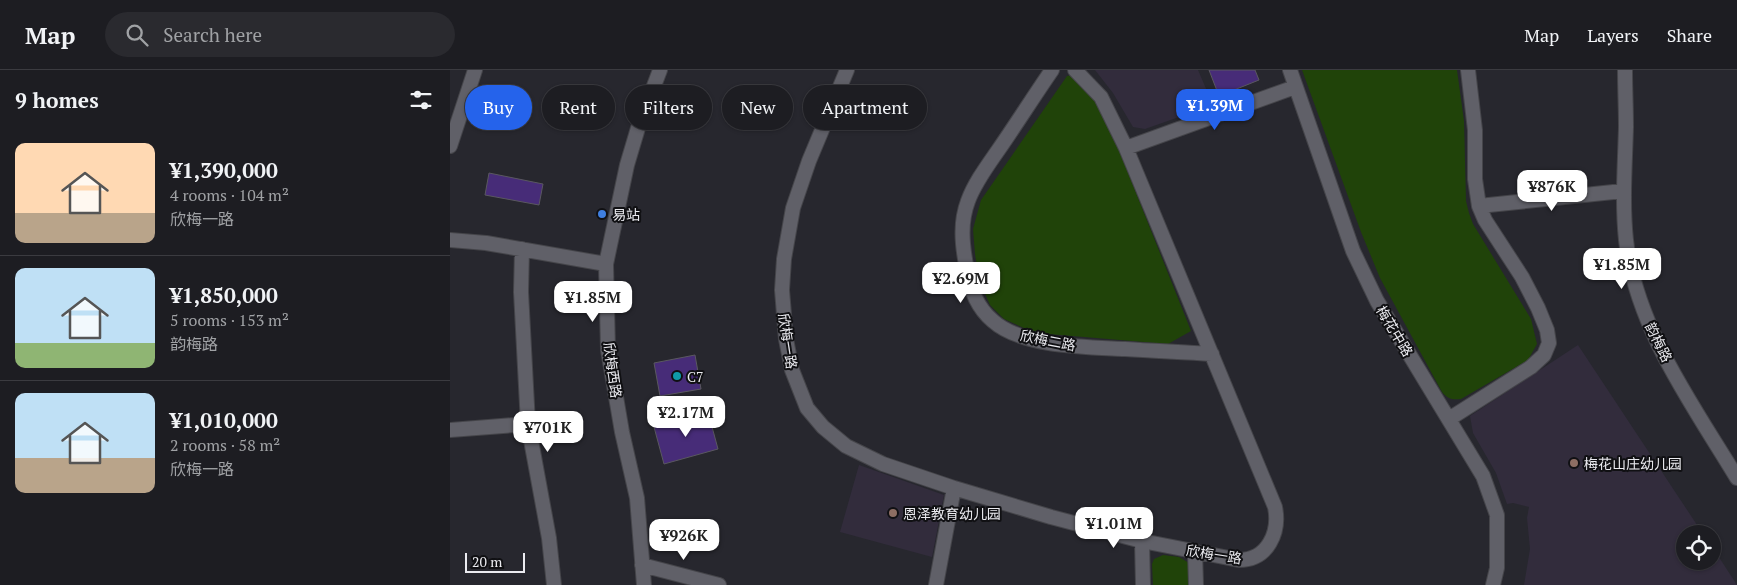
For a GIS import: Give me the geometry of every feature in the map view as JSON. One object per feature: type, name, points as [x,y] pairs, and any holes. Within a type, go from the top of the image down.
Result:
[{"type":"street","points":[[450,146],[475,70]]},
{"type":"street","name":"欣梅西路","points":[[644,585],[637,498],[622,432],[608,350],[606,264],[627,165],[638,128],[660,70]]},
{"type":"street","name":"欣梅一路","points":[[847,70],[809,160],[793,208],[784,259],[783,317],[792,370],[806,408],[823,427],[846,446],[883,464],[954,488],[1051,517],[1142,541],[1247,560],[1266,549],[1272,541],[1277,523],[1275,506],[1126,148],[1101,97],[1075,70]]},
{"type":"street","name":"欣梅二路","points":[[1052,70],[980,177],[968,201],[963,222],[962,243],[967,273],[975,300],[993,322],[1012,332],[1033,339],[1058,344],[1212,354]]},
{"type":"street","name":"梅花中路","points":[[1290,70],[1353,251],[1378,301],[1483,476],[1497,515],[1497,568],[1493,585]]},
{"type":"street","points":[[1449,420],[1531,367],[1544,356],[1549,343],[1547,330],[1538,308],[1522,277],[1485,220],[1479,206],[1475,179],[1475,130],[1468,70]]},
{"type":"street","name":"韵梅路","points":[[1625,70],[1626,125],[1623,190],[1626,242],[1636,287],[1651,330],[1676,378],[1737,478]]},
{"type":"street","points":[[1126,148],[1295,87]]},
{"type":"street","points":[[1479,206],[1623,190]]},
{"type":"street","points":[[450,240],[486,243],[606,264]]},
{"type":"street","points":[[522,249],[521,292],[528,424],[549,538],[554,585]]},
{"type":"street","points":[[450,430],[528,424]]},
{"type":"street","points":[[936,585],[954,488]]},
{"type":"street","points":[[1142,541],[1144,585]]},
{"type":"street","points":[[1196,551],[1196,585]]},
{"type":"street","points":[[642,565],[718,585]]},
{"type":"shaded area","points":[[1095,70],[1198,70],[1213,105],[1145,129],[1133,127],[1113,93]]},
{"type":"shaded area","name":"梅花山庄幼儿园","points":[[1578,345],[1697,525],[1676,525],[1676,570],[1721,570],[1721,560],[1737,585],[1524,585],[1530,549],[1527,518],[1529,507],[1513,503],[1507,504],[1496,473],[1473,433],[1470,416]]},
{"type":"shaded area","name":"恩泽教育幼儿园","points":[[859,465],[944,495],[932,557],[840,532]]},
{"type":"green space","points":[[1302,70],[1457,70],[1464,121],[1466,201],[1473,224],[1531,319],[1537,344],[1528,360],[1461,399],[1450,398],[1442,392],[1380,278],[1361,232]]},
{"type":"green space","points":[[1073,75],[1093,97],[1107,120],[1191,331],[1168,344],[1048,334],[1026,329],[1004,319],[990,305],[979,280],[973,229],[981,200],[1067,76]]},
{"type":"green space","points":[[1163,555],[1179,557],[1189,563],[1191,585],[1153,585],[1152,564],[1154,559]]},
{"type":"building","points":[[1209,70],[1255,70],[1259,80],[1219,96]]},
{"type":"building","points":[[489,173],[543,184],[539,205],[485,195]]},
{"type":"building","name":"C7","points":[[695,355],[701,389],[660,396],[654,363]]},
{"type":"building","points":[[708,412],[718,449],[664,464],[654,427]]},
{"type":"place","name":"易站","points":[[602,214]]},
{"type":"place","name":"C7","points":[[677,376]]},
{"type":"place","name":"梅花山庄幼儿园","points":[[1574,463]]},
{"type":"place","name":"恩泽教育幼儿园","points":[[893,513]]}]
